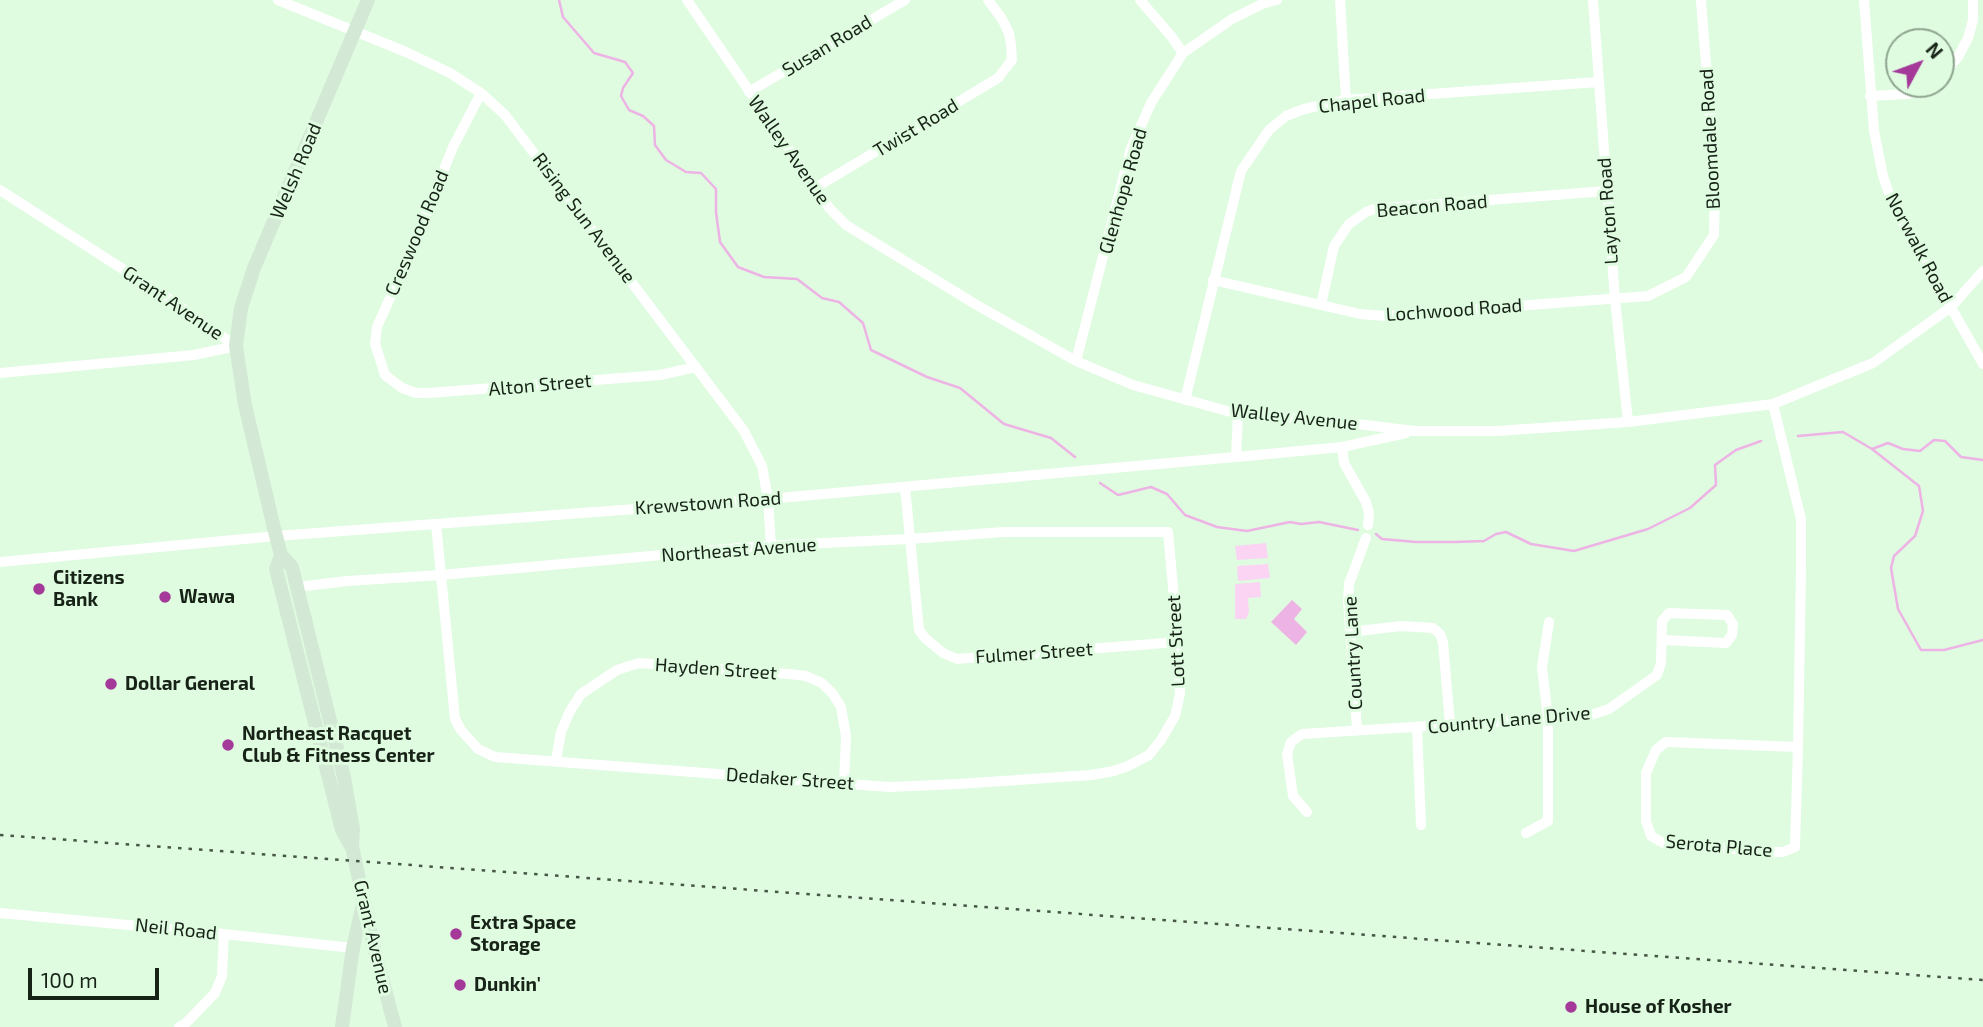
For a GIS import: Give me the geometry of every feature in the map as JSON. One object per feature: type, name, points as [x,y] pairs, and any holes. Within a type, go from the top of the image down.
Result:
[{"type":"main road","name":"Welsh Road","points":[[236,346],[241,307],[254,268],[368,0]]},
{"type":"main road","name":"Grant Avenue","points":[[236,346],[245,405],[276,536],[281,555],[292,567],[344,777],[353,829],[352,847],[395,1027]]},
{"type":"main road","name":"Grant Avenue","points":[[281,555],[276,569],[342,830],[352,847]]},
{"type":"main road","points":[[342,1027],[353,948],[364,900]]},
{"type":"main road","points":[[348,978],[362,958],[375,951]]},
{"type":"street","name":"Rising Sun Avenue","points":[[278,0],[450,73],[481,93],[505,115],[744,431],[762,466],[768,499],[771,546]]},
{"type":"street","name":"Walley Avenue","points":[[687,0],[815,188],[846,225],[975,304],[1076,361],[1133,385],[1238,414],[1325,420],[1414,431],[1497,431],[1628,422],[1773,404],[1873,363],[1951,307],[1983,271]]},
{"type":"street","name":"Susan Road","points":[[749,92],[905,0]]},
{"type":"street","name":"Twist Road","points":[[815,188],[998,78],[1012,60],[1009,33],[988,0]]},
{"type":"street","points":[[1140,0],[1183,53]]},
{"type":"street","name":"Glenhope Road","points":[[1076,361],[1131,148],[1151,103],[1183,53],[1232,19],[1262,4],[1277,0]]},
{"type":"street","points":[[1340,0],[1346,100]]},
{"type":"street","name":"Layton Road","points":[[1592,0],[1615,299],[1628,422]]},
{"type":"street","name":"Bloomdale Road","points":[[1615,299],[1648,296],[1686,277],[1714,235],[1716,179],[1701,0]]},
{"type":"street","name":"Norwalk Road","points":[[1864,0],[1870,96],[1878,157],[1890,197],[1983,364]]},
{"type":"street","points":[[1955,60],[1968,38],[1973,20],[1973,0]]},
{"type":"street","name":"Chapel Road","points":[[1185,400],[1241,171],[1269,130],[1286,117],[1304,109],[1346,100],[1598,82]]},
{"type":"street","name":"Creswood Road","points":[[387,377],[375,344],[377,327],[453,147],[481,93]]},
{"type":"street","points":[[1870,96],[1885,95]]},
{"type":"street","name":"Grant Avenue","points":[[0,190],[177,304],[236,346]]},
{"type":"street","name":"Beacon Road","points":[[1321,305],[1334,246],[1349,225],[1366,212],[1387,208],[1606,191]]},
{"type":"street","name":"Lochwood Road","points":[[1213,280],[1360,314],[1384,316],[1615,299]]},
{"type":"street","points":[[0,373],[194,355],[236,346]]},
{"type":"street","name":"Alton Street","points":[[387,377],[402,388],[429,394],[660,375],[696,367]]},
{"type":"street","name":"Serota Place","points":[[1773,404],[1801,519],[1797,747],[1795,847],[1783,852],[1665,844],[1651,836],[1646,821],[1646,773],[1656,750],[1666,742],[1797,747]]},
{"type":"street","points":[[1236,457],[1238,414]]},
{"type":"street","name":"Krewstown Road","points":[[0,562],[276,536],[768,499],[1236,457],[1342,447],[1414,431]]},
{"type":"street","points":[[1342,447],[1344,463],[1366,502],[1368,525]]},
{"type":"street","name":"Fulmer Street","points":[[905,487],[919,630],[934,647],[957,659],[1178,642]]},
{"type":"street","points":[[436,524],[441,575]]},
{"type":"street","name":"Northeast Avenue","points":[[297,587],[771,546],[1004,532],[1168,532],[1170,546]]},
{"type":"street","name":"Country Lane","points":[[1357,729],[1348,601],[1349,584],[1366,538]]},
{"type":"street","name":"Lott Street","points":[[1136,762],[1149,755],[1161,740],[1175,716],[1180,694],[1170,546]]},
{"type":"street","name":"Dedaker Street","points":[[441,575],[455,719],[478,749],[495,757],[903,786],[1078,776],[1114,771],[1136,762]]},
{"type":"street","name":"Country Lane Drive","points":[[1307,811],[1293,796],[1287,754],[1291,742],[1302,734],[1588,716],[1609,709],[1657,675],[1661,663],[1662,621],[1669,613],[1727,615],[1733,624],[1732,635],[1726,643],[1663,640]]},
{"type":"street","points":[[1526,832],[1548,821],[1548,719],[1542,667],[1549,622]]},
{"type":"street","points":[[1350,632],[1401,626],[1433,628],[1440,634],[1450,724]]},
{"type":"street","name":"Hayden Street","points":[[556,760],[561,732],[581,694],[617,670],[639,663],[776,673],[806,676],[822,683],[833,694],[841,707],[846,736],[844,783]]},
{"type":"street","points":[[1417,727],[1421,825]]},
{"type":"street","name":"Neil Road","points":[[0,914],[353,948]]},
{"type":"street","points":[[179,1027],[215,993],[222,976],[224,934]]},
{"type":"shaded area","points":[[1266,543],[1268,558],[1237,560],[1235,546]]},
{"type":"shaded area","points":[[1268,564],[1270,578],[1238,581],[1237,566]]},
{"type":"shaded area","points":[[1260,582],[1261,597],[1248,598],[1249,612],[1246,619],[1235,619],[1235,584]]},
{"type":"shaded area","points":[[1292,600],[1302,609],[1294,619],[1307,632],[1296,645],[1271,622]]},
{"type":"waterway","points":[[559,0],[563,17],[594,53],[625,62],[633,73],[621,96],[629,110],[643,116],[654,126],[655,145],[666,160],[686,172],[701,173],[716,189],[720,242],[738,267],[764,277],[797,279],[822,298],[839,302],[863,323],[871,350],[927,377],[960,388],[1004,424],[1051,438],[1075,457]]},
{"type":"waterway","points":[[1798,436],[1843,432],[1872,449],[1919,486],[1923,511],[1915,536],[1894,556],[1891,568],[1898,609],[1921,650],[1944,650],[1983,640]]},
{"type":"waterway","points":[[1872,449],[1888,443],[1903,449],[1920,451],[1934,440],[1945,441],[1961,457],[1983,460]]},
{"type":"waterway","points":[[1376,534],[1382,539],[1455,542],[1484,541],[1506,532],[1531,544],[1574,551],[1648,529],[1690,508],[1716,485],[1715,465],[1736,450],[1761,441]]},
{"type":"waterway","points":[[1100,483],[1118,495],[1151,487],[1167,494],[1185,515],[1217,527],[1247,531],[1290,522],[1319,522],[1358,530]]},
{"type":"railway","points":[[0,835],[1983,980]]},
{"type":"place","name":"Citizens Bank","points":[[39,589]]},
{"type":"place","name":"Wawa","points":[[165,597]]},
{"type":"place","name":"Dollar General","points":[[111,684]]},
{"type":"place","name":"Northeast Racquet Club & Fitness Center","points":[[228,745]]},
{"type":"place","name":"Extra Space Storage","points":[[456,934]]},
{"type":"place","name":"Dunkin'","points":[[460,985]]},
{"type":"place","name":"House of Kosher","points":[[1571,1007]]}]
